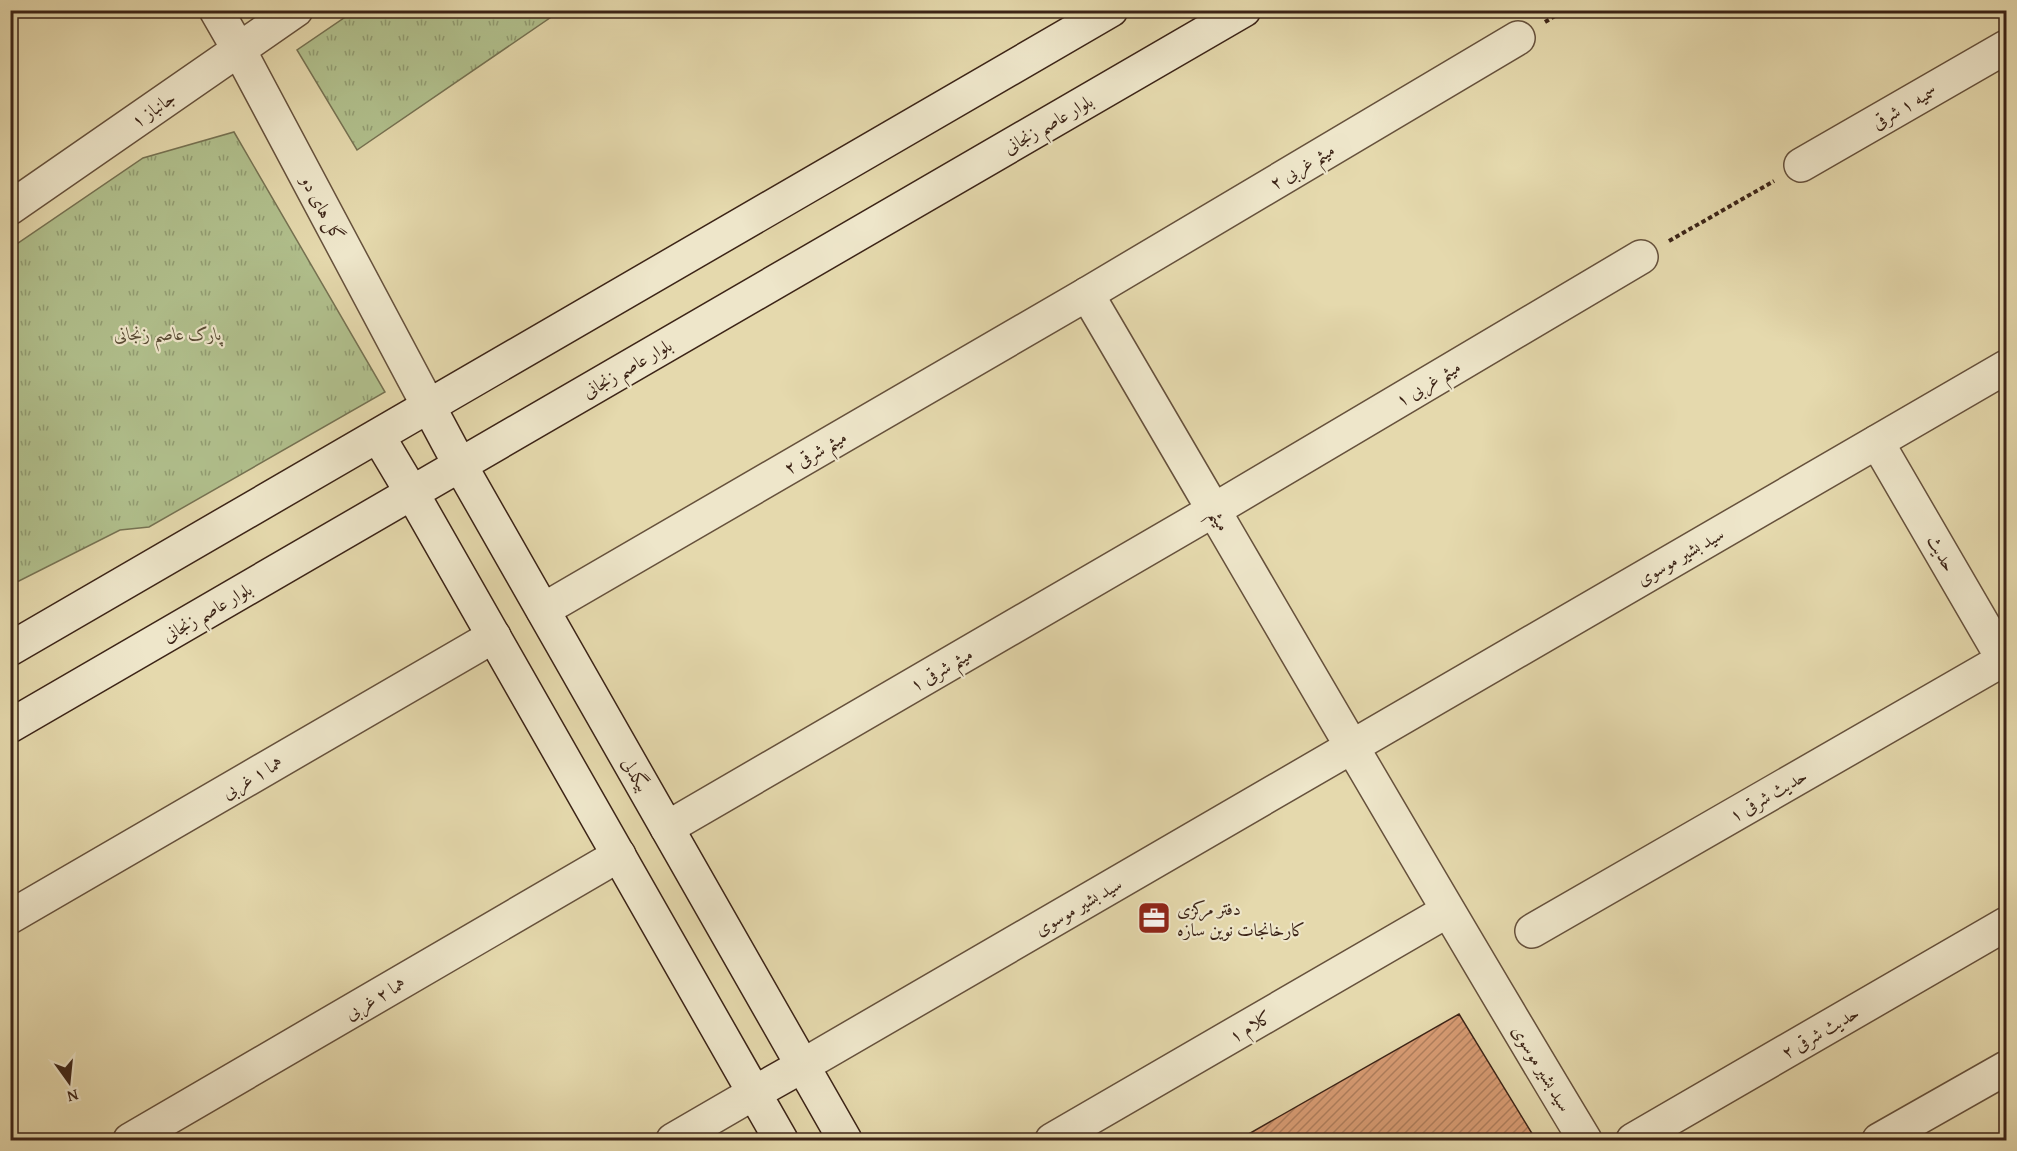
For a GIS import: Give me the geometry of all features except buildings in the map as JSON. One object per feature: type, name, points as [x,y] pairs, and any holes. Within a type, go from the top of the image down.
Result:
[{"type":"street","name":"گل های دو","points":[[216,10],[429,407]]},
{"type":"street","name":"جانباز ۱","points":[[10,208],[296,10]]},
{"type":"street","points":[[10,649],[1111,10]]},
{"type":"street","name":"بلوار عاصم زنجانی","points":[[10,726],[1244,10]]},
{"type":"street","name":"میثم غربی ۲","points":[[1087,294],[1518,38]]},
{"type":"street","name":"سمیه ۱ شرقی","points":[[1801,165],[2007,47]]},
{"type":"street","name":"میثم غربی ۱","points":[[1214,510],[1641,257]]},
{"type":"street","name":"میثم","points":[[1087,294],[1353,746]]},
{"type":"street","name":"میثم شرقی ۲","points":[[543,610],[1087,294]]},
{"type":"street","name":"سید بشیر موسوی","points":[[673,1140],[2007,367]]},
{"type":"street","name":"بیگدلی","points":[[429,407],[845,1140]]},
{"type":"street","points":[[378,436],[781,1140]]},
{"type":"street","name":"حدیث","points":[[1877,442],[2006,661]]},
{"type":"street","name":"میثم شرقی ۱","points":[[668,828],[1214,510]]},
{"type":"street","name":"هما ۱ غربی","points":[[10,917],[494,636]]},
{"type":"street","name":"حدیث شرقی ۱","points":[[1532,931],[2006,661]]},
{"type":"street","name":"سید بشیر موسوی","points":[[1353,746],[1447,911],[1586,1140]]},
{"type":"street","name":"هما ۲ غربی","points":[[130,1140],[619,855]]},
{"type":"street","name":"کلام ۱","points":[[1052,1140],[1447,911]]},
{"type":"street","name":"حدیث شرقی ۲","points":[[1633,1140],[2007,924]]},
{"type":"street","points":[[1879,1140],[2007,1068]]},
{"type":"path","points":[[1641,257],[1801,165]]},
{"type":"green space","points":[[354,11],[560,11],[357,150],[297,50]]},
{"type":"green space","name":"پارک عاصم زنجانی","points":[[234,132],[385,392],[149,527],[120,530],[11,585],[11,248],[143,158]]},
{"type":"place","name":"دفتر مرکزی کارخانجات نوین سازه","points":[[1154,918]]}]
